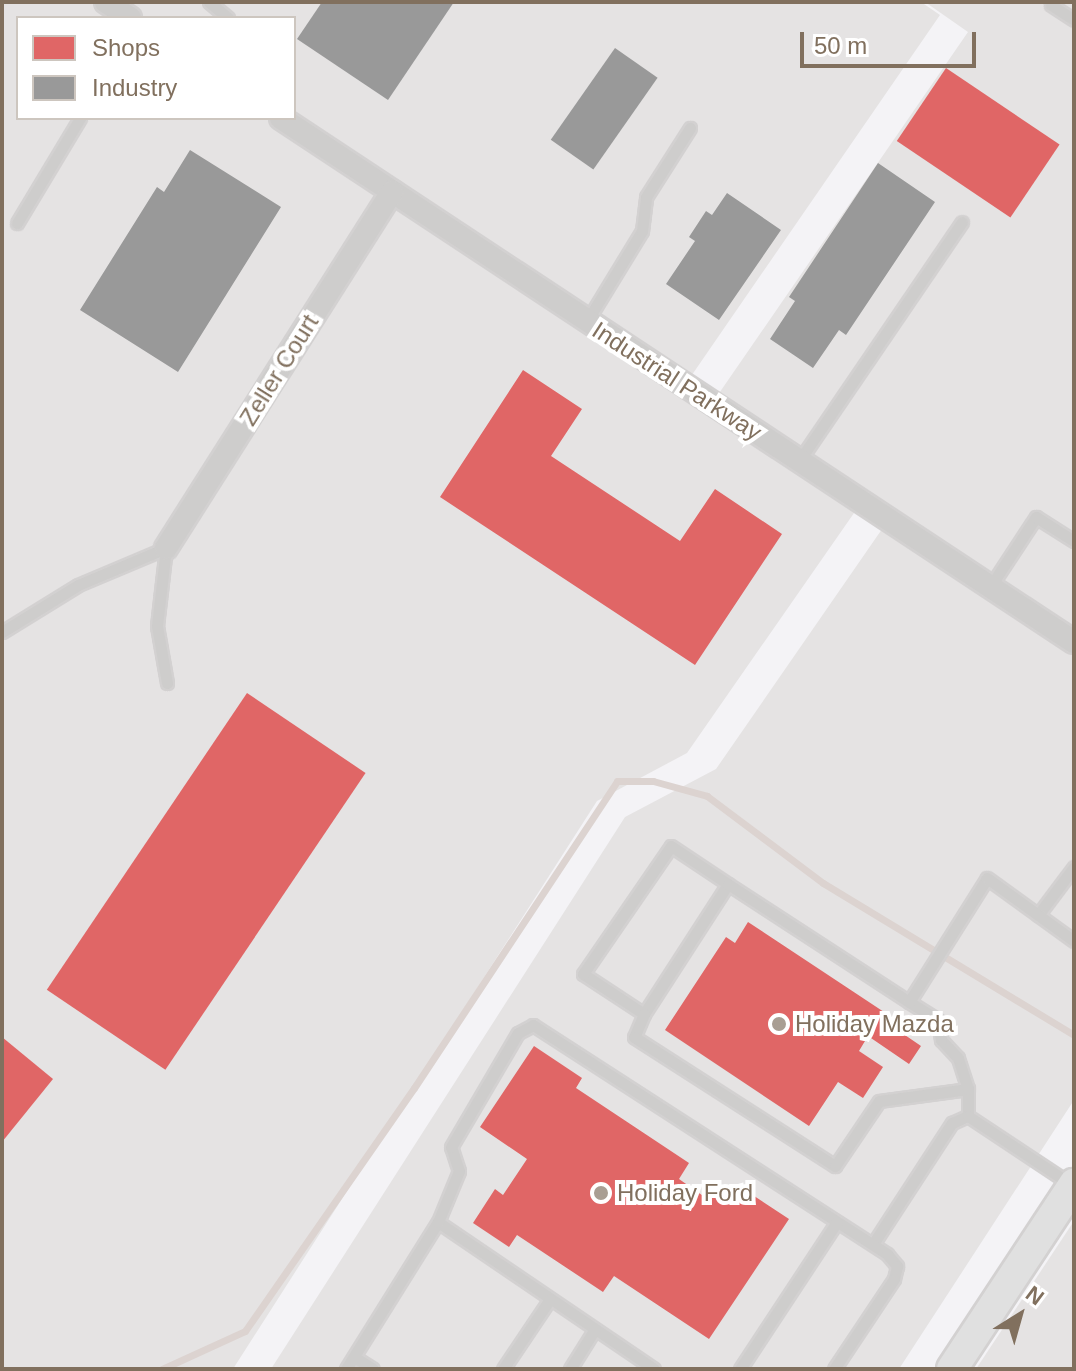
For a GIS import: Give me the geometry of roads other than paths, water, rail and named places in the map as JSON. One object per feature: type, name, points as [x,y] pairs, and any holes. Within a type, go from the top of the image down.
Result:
[{"type":"main road","points":[[952,1369],[1074,1184]]},
{"type":"street","points":[[106,2],[127,16]]},
{"type":"street","name":"Industrial Parkway","points":[[284,120],[1074,642]]},
{"type":"street","name":"Zeller Court","points":[[166,548],[392,192]]},
{"type":"lane","points":[[209,2],[226,16]]},
{"type":"lane","points":[[1051,5],[1074,20]]},
{"type":"lane","points":[[17,223],[79,120]]},
{"type":"lane","points":[[587,321],[642,231],[646,197],[690,128]]},
{"type":"lane","points":[[799,461],[962,222]]},
{"type":"lane","points":[[990,587],[1036,517],[1074,541]]},
{"type":"lane","points":[[2,632],[78,585],[166,548],[157,626],[167,683]]},
{"type":"lane","points":[[644,1014],[583,974],[671,846],[938,1020],[941,1040],[958,1058],[968,1089],[968,1116]]},
{"type":"lane","points":[[1038,915],[1074,867]]},
{"type":"lane","points":[[909,1002],[987,878],[1074,941]]},
{"type":"lane","points":[[728,884],[644,1014],[634,1037],[835,1166],[879,1101],[968,1089]]},
{"type":"lane","points":[[346,1369],[438,1222],[459,1171],[451,1147],[518,1033],[533,1025],[873,1244],[897,1266],[894,1279],[834,1369]]},
{"type":"lane","points":[[968,1116],[1074,1184]]},
{"type":"lane","points":[[873,1244],[952,1123],[968,1116]]},
{"type":"lane","points":[[438,1222],[654,1369]]},
{"type":"lane","points":[[743,1368],[837,1222]]},
{"type":"lane","points":[[503,1369],[550,1299]]},
{"type":"lane","points":[[570,1369],[595,1329]]},
{"type":"lane","points":[[354,1357],[373,1369]]},
{"type":"waterway","points":[[162,1369],[245,1331],[414,1088],[617,781],[653,781],[707,796],[823,883],[1074,1035]]},
{"type":"place","name":"Holiday Mazda","points":[[779,1024]]},
{"type":"place","name":"Holiday Ford","points":[[601,1193]]}]
